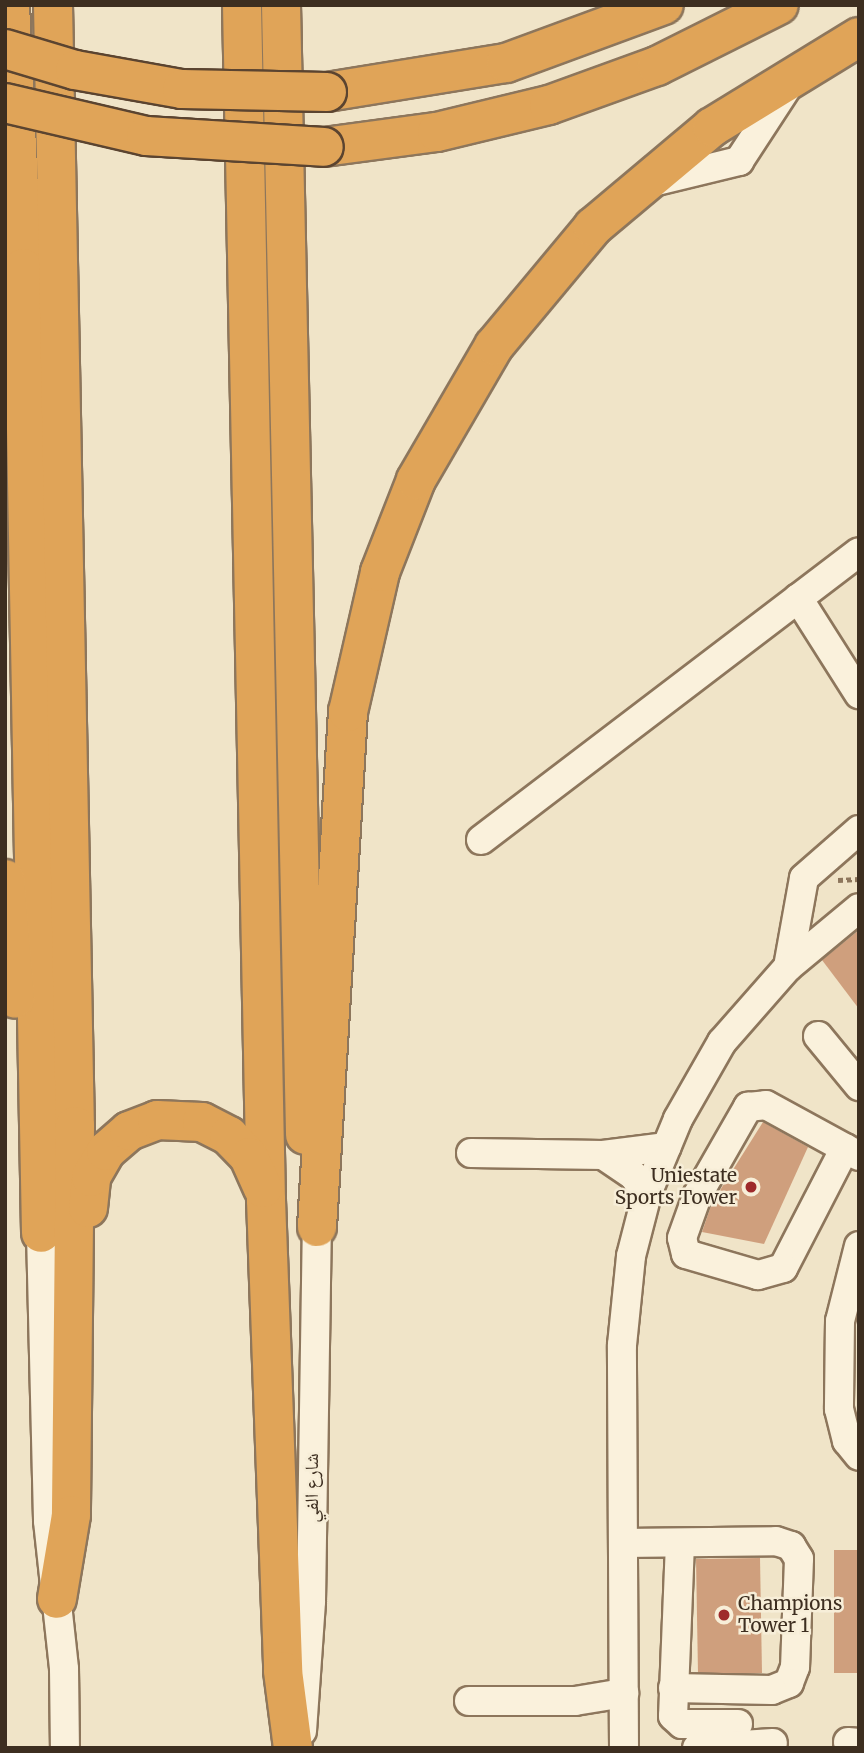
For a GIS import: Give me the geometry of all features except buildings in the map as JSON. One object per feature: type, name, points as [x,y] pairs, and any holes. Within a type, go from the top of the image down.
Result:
[{"type":"highway","points":[[10,5],[39,267],[73,1300],[70,1538],[57,1600]]},
{"type":"highway","points":[[41,1233],[39,267],[53,5]]},
{"type":"highway","points":[[242,5],[244,306],[266,1200],[283,1671],[293,1748]]},
{"type":"highway","points":[[281,5],[302,1087],[317,1227]]},
{"type":"highway","points":[[5,49],[75,70],[182,89],[327,92],[506,63],[664,5]]},
{"type":"highway","points":[[5,103],[157,138],[324,147],[437,132],[549,105],[657,66],[779,5]]},
{"type":"highway","points":[[317,1227],[343,760],[356,665],[380,572],[416,480],[487,356],[558,265],[631,192],[712,127],[859,37]]},
{"type":"highway","points":[[5,878],[41,1233]]},
{"type":"highway","points":[[73,1300],[86,1246],[91,1177],[106,1151],[129,1131],[172,1118],[216,1128],[249,1157],[266,1200]]},
{"type":"street","points":[[481,840],[859,552]]},
{"type":"street","points":[[789,604],[859,694]]},
{"type":"street","points":[[788,967],[804,878],[859,830]]},
{"type":"street","points":[[624,1748],[622,1345],[645,1203],[666,1147],[722,1042],[788,967],[859,908]]},
{"type":"street","points":[[818,1036],[859,1086]]},
{"type":"street","points":[[766,1105],[852,1152],[795,1255],[776,1273],[758,1275],[692,1260],[682,1246],[686,1224],[748,1107],[766,1105]]},
{"type":"street","points":[[471,1153],[603,1155],[666,1147]]},
{"type":"street","points":[[603,1155],[624,1167],[645,1203],[686,1224]]},
{"type":"street","name":"شارع الفي","points":[[301,1748],[311,1613],[317,1227]]},
{"type":"street","points":[[41,1233],[47,1521],[57,1600],[65,1748]]},
{"type":"street","points":[[859,1246],[840,1321],[839,1409],[847,1441],[859,1457]]},
{"type":"street","points":[[623,1544],[784,1542],[796,1552],[800,1567],[796,1667],[789,1683],[772,1690],[673,1700]]},
{"type":"street","points":[[680,1543],[673,1700],[682,1724],[736,1719]]},
{"type":"street","points":[[469,1701],[624,1702]]},
{"type":"street","points":[[697,1748],[773,1743]]},
{"type":"place","name":"Uniestate Sports Tower","points":[[751,1187]]},
{"type":"place","name":"Champions Tower 1","points":[[724,1615]]}]
